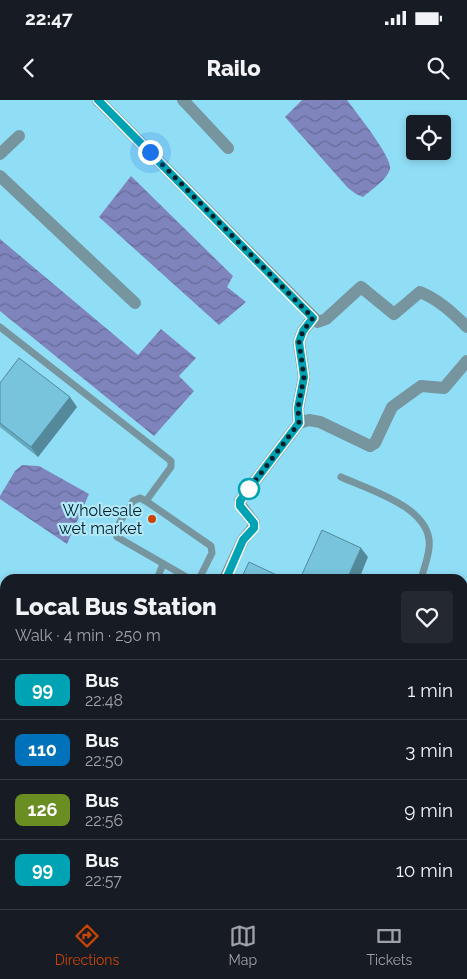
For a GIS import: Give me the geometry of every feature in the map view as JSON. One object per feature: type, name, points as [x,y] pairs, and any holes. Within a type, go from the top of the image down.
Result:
[{"type":"street","points":[[98,100],[318,322],[326,319],[361,287],[394,314],[420,292],[433,297],[450,309],[467,327]]},
{"type":"street","points":[[183,100],[228,148]]},
{"type":"street","points":[[0,154],[19,136]]},
{"type":"street","points":[[0,176],[135,303]]},
{"type":"street","points":[[299,423],[298,408],[304,377],[299,342],[303,331],[313,318]]},
{"type":"street","points":[[228,574],[243,540],[254,528],[254,523],[240,506],[240,501],[299,423],[309,420],[320,422],[370,446],[375,444],[392,407],[421,386],[444,388],[467,361]]},
{"type":"lane","points":[[0,327],[171,460],[171,467],[150,492],[146,501]]},
{"type":"lane","points":[[341,477],[404,504],[426,526],[430,547],[422,574]]},
{"type":"lane","points":[[181,574],[120,540],[115,534],[115,530],[134,501],[140,498],[146,501],[211,546],[212,553],[202,574]]},
{"type":"lane","points":[[159,574],[164,564]]},
{"type":"water","points":[[302,100],[347,100],[380,145],[386,155],[390,169],[382,181],[363,197],[348,188],[285,117]]},
{"type":"water","points":[[131,176],[233,276],[227,287],[246,302],[219,325],[99,217]]},
{"type":"water","points":[[0,239],[138,355],[161,329],[196,358],[179,376],[194,391],[154,436],[0,311]]},
{"type":"water","points":[[22,465],[39,466],[89,494],[67,544],[0,499],[15,471]]},
{"type":"building","points":[[19,358],[70,397],[31,447],[0,423],[0,383]]},
{"type":"building","points":[[322,530],[361,548],[349,574],[302,574]]},
{"type":"building","points":[[249,562],[274,574],[243,574]]},
{"type":"bus line","name":"99","points":[[98,100],[313,318],[303,331],[299,342],[304,377],[298,408],[299,423],[240,501],[240,506],[254,523],[254,528],[243,540],[228,574]]},
{"type":"place","name":"Wholesale wet market","points":[[152,519]]},
{"type":"route","points":[[150,152],[313,318],[303,331],[299,342],[304,377],[298,408],[299,423],[249,489]]}]
